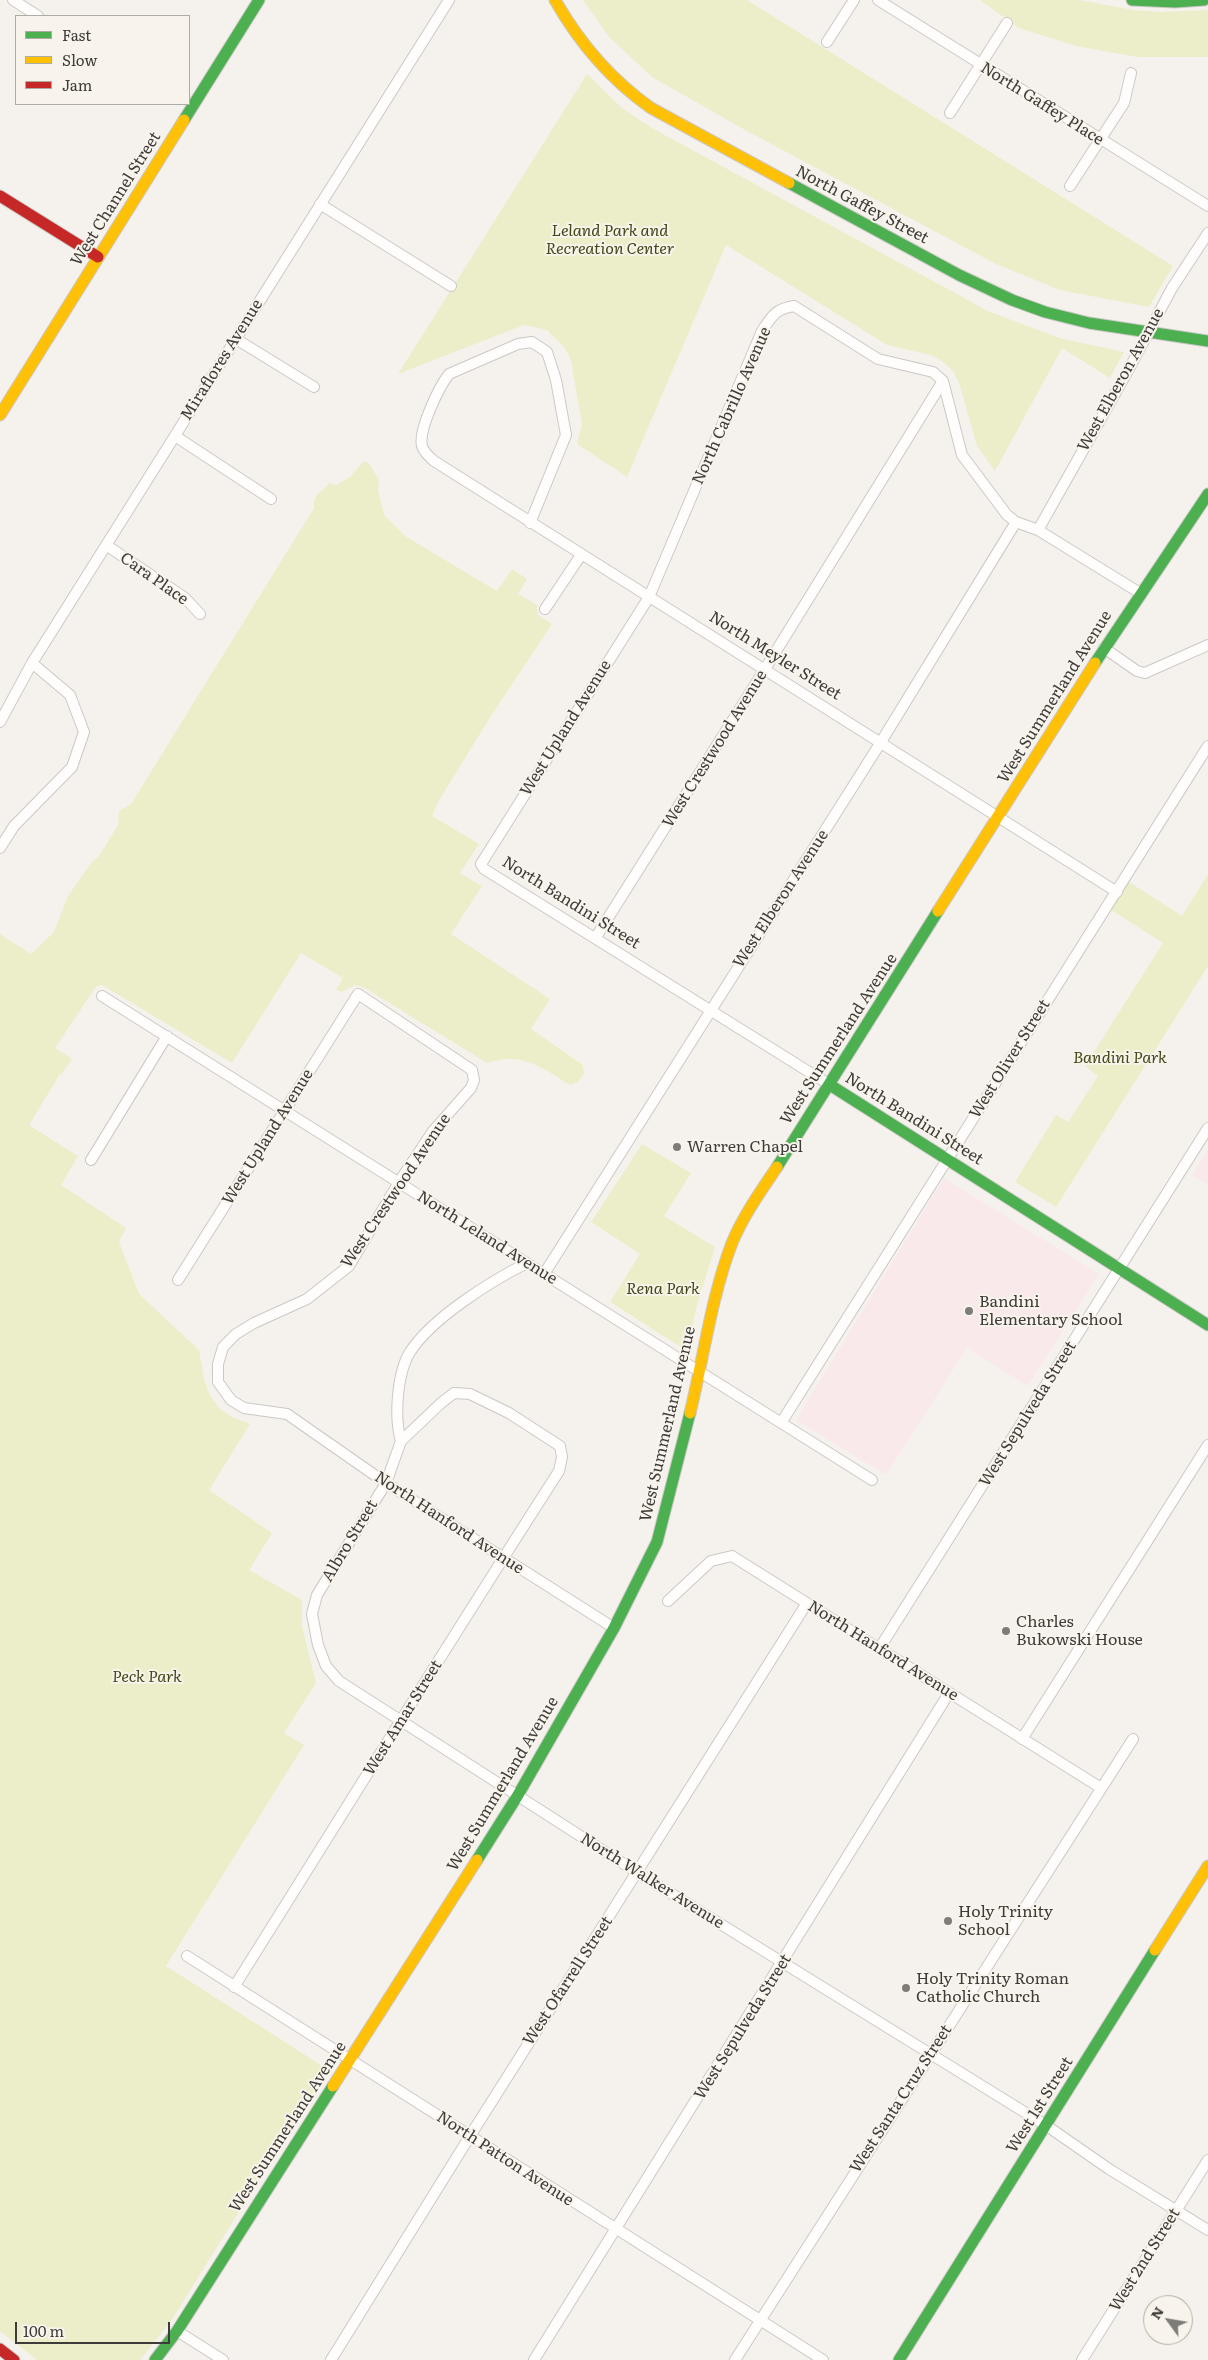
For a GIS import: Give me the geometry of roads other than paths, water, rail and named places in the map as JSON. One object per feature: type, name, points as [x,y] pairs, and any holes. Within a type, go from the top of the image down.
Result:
[{"type":"main road","name":"West Channel Street","points":[[0,415],[260,0]]},
{"type":"main road","name":"North Gaffey Street","points":[[554,0],[576,36],[599,64],[624,88],[651,108],[964,278],[1012,300],[1067,318],[1117,328],[1208,341]]},
{"type":"main road","points":[[1132,0],[1162,2],[1204,0]]},
{"type":"main road","points":[[0,196],[98,257]]},
{"type":"main road","name":"West Summerland Avenue","points":[[155,2360],[177,2331],[518,1795],[614,1628],[657,1542],[700,1372],[711,1310],[734,1240],[764,1184],[830,1085],[1104,648],[1208,494]]},
{"type":"main road","name":"North Bandini Street","points":[[830,1085],[948,1158],[1208,1325]]},
{"type":"main road","name":"West 1st Street","points":[[899,2360],[1208,1866]]},
{"type":"main road","points":[[0,2349],[14,2360]]},
{"type":"street","points":[[13,0],[36,15]]},
{"type":"street","name":"Miraflores Avenue","points":[[0,722],[32,663],[449,0]]},
{"type":"street","points":[[827,42],[854,0]]},
{"type":"street","name":"North Gaffey Place","points":[[878,0],[980,66],[1208,206]]},
{"type":"street","points":[[950,113],[1007,23]]},
{"type":"street","points":[[1070,186],[1124,103],[1131,73]]},
{"type":"street","points":[[320,204],[451,286]]},
{"type":"street","name":"West Elberon Avenue","points":[[1038,530],[1130,367],[1172,288],[1208,233]]},
{"type":"street","name":"North Cabrillo Avenue","points":[[649,596],[762,331],[780,309],[794,306],[878,359],[933,372],[943,381]]},
{"type":"street","points":[[236,339],[314,387]]},
{"type":"street","name":"North Meyler Street","points":[[530,523],[566,435],[556,380],[547,352],[532,342],[518,344],[449,374],[442,382],[422,432],[422,444],[426,453],[434,462],[530,523],[581,555],[881,742],[1117,892]]},
{"type":"street","points":[[943,381],[962,455],[1007,515],[1016,522],[1038,530],[1140,593]]},
{"type":"street","name":"West Crestwood Avenue","points":[[596,937],[943,381]]},
{"type":"street","points":[[174,436],[271,500]]},
{"type":"street","name":"West Elberon Avenue","points":[[544,1274],[881,742],[1016,522]]},
{"type":"street","name":"Cara Place","points":[[106,545],[185,598],[200,614]]},
{"type":"street","points":[[545,609],[581,555]]},
{"type":"street","name":"West Upland Avenue","points":[[482,859],[649,596]]},
{"type":"street","points":[[1104,648],[1137,671],[1145,673],[1208,645]]},
{"type":"street","points":[[0,848],[14,826],[72,767],[84,732],[70,695],[32,663]]},
{"type":"street","name":"West Oliver Street","points":[[781,1423],[1208,746]]},
{"type":"street","name":"North Bandini Street","points":[[482,859],[481,864],[484,869],[596,937],[830,1085]]},
{"type":"street","name":"West Crestwood Avenue","points":[[287,1414],[244,1408],[231,1400],[218,1382],[218,1364],[223,1347],[236,1334],[254,1323],[307,1299],[349,1266],[432,1131],[471,1088],[474,1080],[472,1070],[358,994]]},
{"type":"street","name":"West Upland Avenue","points":[[178,1280],[358,994]]},
{"type":"street","name":"North Leland Avenue","points":[[102,996],[872,1480]]},
{"type":"street","points":[[91,1160],[167,1036]]},
{"type":"street","name":"West Sepulveda Street","points":[[879,1649],[1208,1128]]},
{"type":"street","points":[[401,1441],[396,1426],[402,1374],[409,1353],[439,1321],[501,1276],[527,1262]]},
{"type":"street","name":"Albro Street","points":[[317,1596],[386,1483],[401,1441],[454,1393],[470,1394],[509,1413],[560,1446]]},
{"type":"street","name":"North Hanford Avenue","points":[[287,1414],[386,1483],[614,1628]]},
{"type":"street","points":[[1022,1739],[1208,1445]]},
{"type":"street","name":"West Amar Street","points":[[234,1987],[559,1471],[562,1457],[560,1446]]},
{"type":"street","name":"North Hanford Avenue","points":[[668,1601],[711,1561],[732,1556],[1101,1788]]},
{"type":"street","name":"North Walker Avenue","points":[[317,1596],[312,1614],[318,1645],[326,1666],[339,1681],[638,1873],[1046,2126],[1109,2169],[1208,2230]]},
{"type":"street","name":"West Ofarrell Street","points":[[331,2360],[470,2136],[807,1603]]},
{"type":"street","name":"West Sepulveda Street","points":[[534,2360],[949,1693]]},
{"type":"street","name":"West Santa Cruz Street","points":[[735,2360],[1133,1739]]},
{"type":"street","name":"North Patton Avenue","points":[[187,1956],[823,2360]]},
{"type":"street","name":"West 2nd Street","points":[[1082,2360],[1208,2160]]},
{"type":"street","points":[[177,2331],[223,2360]]},
{"type":"place","name":"Warren Chapel","points":[[677,1147]]},
{"type":"place","name":"Bandini Elementary School","points":[[969,1311]]},
{"type":"place","name":"Charles Bukowski House","points":[[1006,1631]]},
{"type":"place","name":"Holy Trinity School","points":[[948,1921]]},
{"type":"place","name":"Holy Trinity Roman Catholic Church","points":[[906,1988]]},
{"type":"park label","name":"Leland Park and Recreation Center","points":[[610,240]]},
{"type":"park label","name":"Bandini Park","points":[[1120,1058]]},
{"type":"park label","name":"Rena Park","points":[[663,1289]]},
{"type":"park label","name":"Peck Park","points":[[147,1677]]}]
